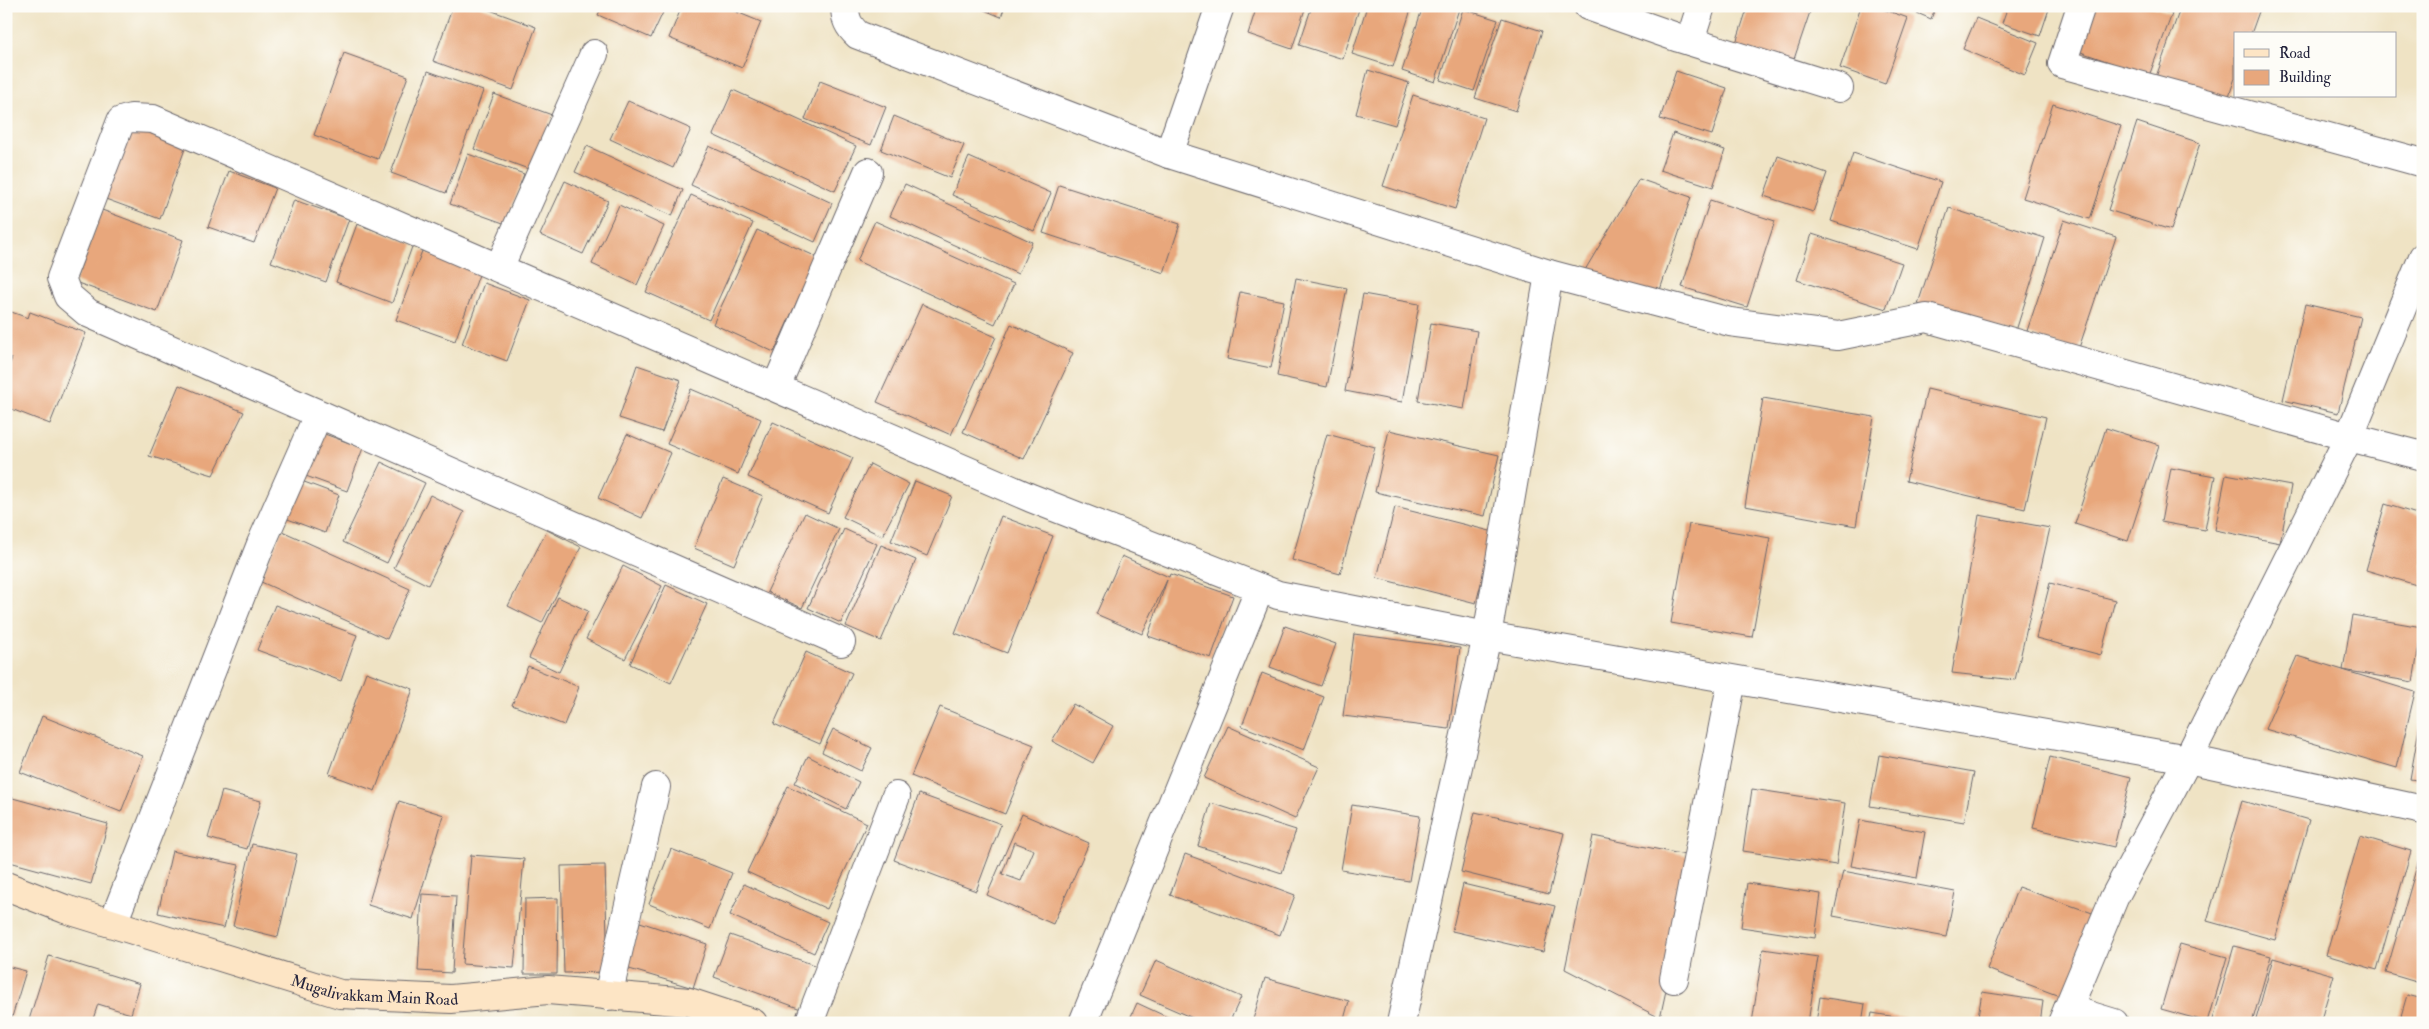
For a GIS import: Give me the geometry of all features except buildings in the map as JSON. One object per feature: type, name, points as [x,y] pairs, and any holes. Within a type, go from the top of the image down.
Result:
[{"type":"street","points":[[845,6],[845,18],[850,28],[858,35],[1168,154],[1549,274],[1730,322],[1838,336],[1927,318],[2349,437],[2423,456]]},
{"type":"street","points":[[1168,154],[1220,6]]},
{"type":"street","points":[[1588,6],[1690,41],[1839,88]]},
{"type":"street","points":[[1690,41],[1701,6]]},
{"type":"street","points":[[2081,6],[2062,64],[2423,163]]},
{"type":"street","points":[[499,268],[594,54]]},
{"type":"street","points":[[841,642],[101,320],[88,312],[68,296],[61,278],[120,121],[131,118],[153,119],[1032,498],[1278,595],[1487,636],[2188,760],[2423,810]]},
{"type":"street","points":[[776,387],[868,172]]},
{"type":"street","points":[[2114,1023],[2065,1016],[2114,898],[2188,760],[2349,437],[2423,257]]},
{"type":"street","points":[[1401,1023],[1487,636],[1549,274]]},
{"type":"street","points":[[113,923],[260,544],[318,414]]},
{"type":"street","points":[[1082,1023],[1260,588]]},
{"type":"street","points":[[1674,979],[1732,680]]},
{"type":"street","points":[[608,996],[656,787]]},
{"type":"street","points":[[809,1023],[896,796]]},
{"type":"street","name":"Mugalivakkam Main Road","points":[[6,886],[66,909],[340,994],[451,999],[548,990],[689,1002],[753,1023]]}]
